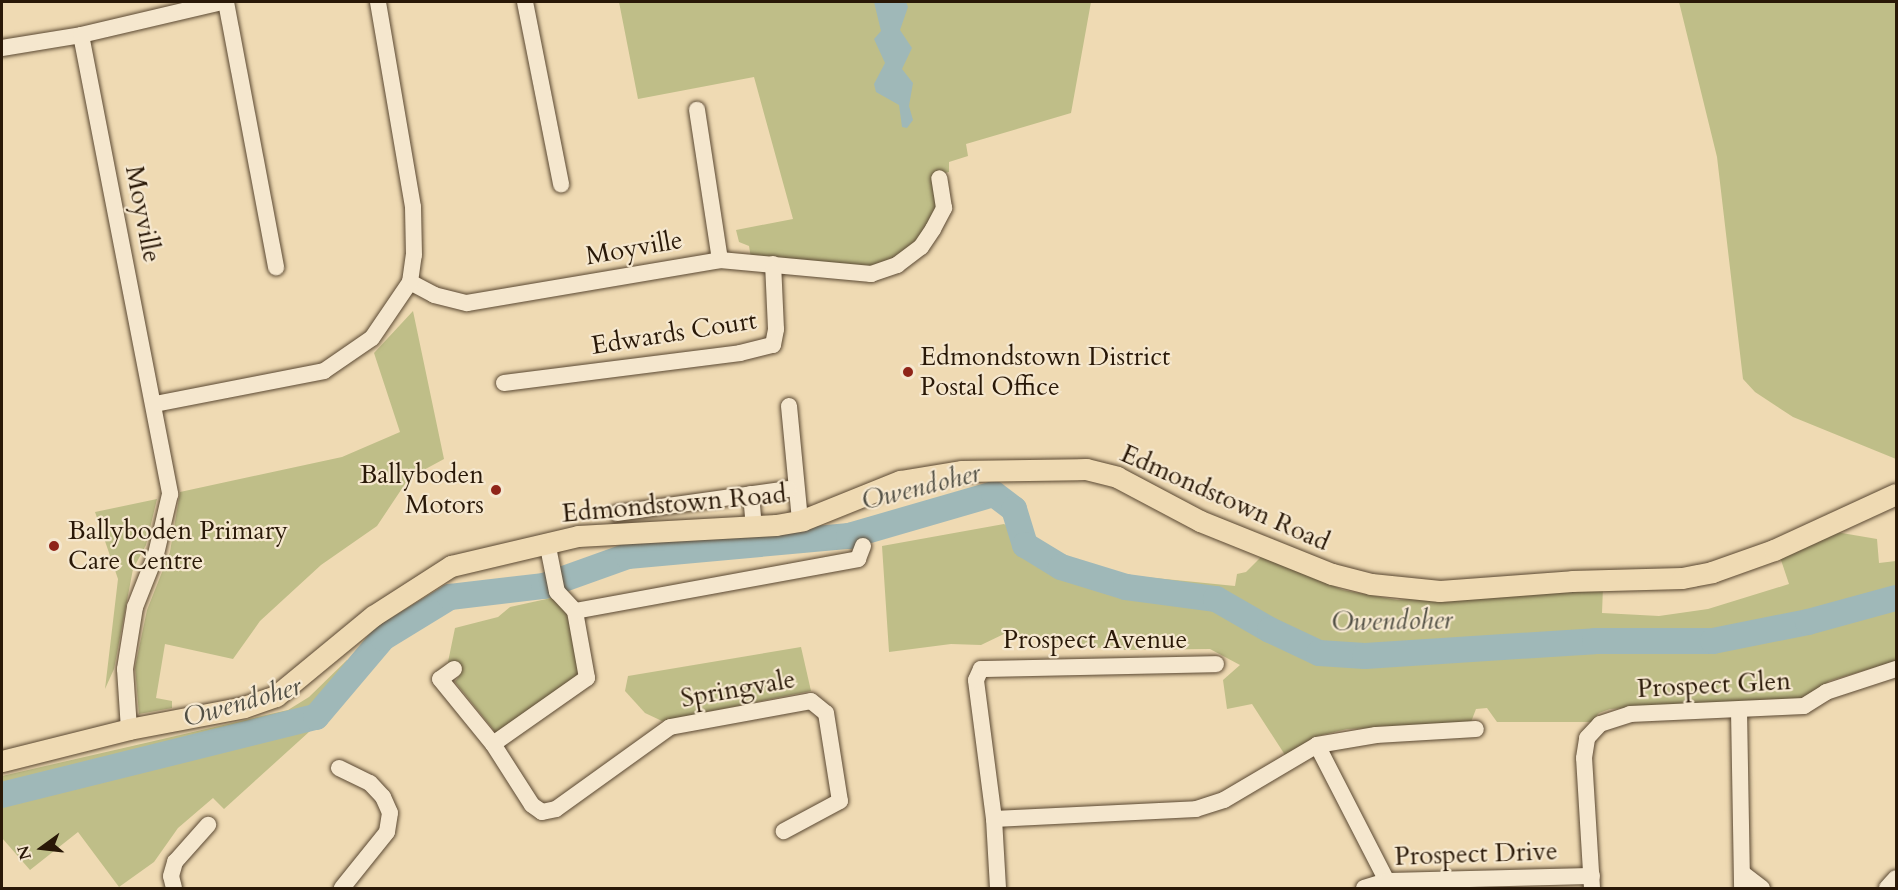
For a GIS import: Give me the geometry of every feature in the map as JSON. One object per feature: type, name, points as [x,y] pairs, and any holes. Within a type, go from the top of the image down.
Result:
[{"type":"main road","name":"Edmondstown Road","points":[[2,760],[129,729],[244,707],[276,696],[373,616],[451,566],[578,536],[754,528],[800,520],[900,481],[925,476],[962,471],[1086,469],[1117,477],[1200,521],[1332,574],[1371,584],[1440,591],[1572,580],[1682,578],[1712,572],[1774,550],[1896,494]]},
{"type":"street","points":[[2,48],[81,35],[224,2],[276,267]]},
{"type":"street","points":[[155,404],[324,371],[372,338],[410,282],[414,255],[413,207],[378,2]]},
{"type":"street","points":[[525,2],[561,184]]},
{"type":"street","name":"Moyville","points":[[81,35],[155,404],[170,494],[156,554],[134,617],[125,669],[129,729]]},
{"type":"street","name":"Moyville","points":[[410,282],[434,295],[467,303],[720,260],[697,110]]},
{"type":"street","points":[[720,260],[872,274],[897,265],[921,247],[944,208],[939,178]]},
{"type":"street","name":"Edwards Court","points":[[504,383],[740,353],[773,345],[776,329],[773,264]]},
{"type":"street","points":[[789,406],[800,520]]},
{"type":"street","points":[[617,513],[788,489]]},
{"type":"street","points":[[751,494],[754,528]]},
{"type":"street","points":[[493,744],[587,678],[575,611],[557,592],[547,542]]},
{"type":"street","points":[[575,611],[858,559],[863,546]]},
{"type":"street","name":"Prospect Avenue","points":[[998,888],[994,819],[976,680],[981,669],[1216,664]]},
{"type":"street","name":"Springvale","points":[[454,669],[440,679],[493,744],[532,805],[542,812],[556,809],[670,727],[811,701],[825,713],[840,801],[784,831]]},
{"type":"street","name":"Prospect Glen","points":[[1592,882],[1584,758],[1587,738],[1600,724],[1630,714],[1804,706],[1826,692],[1896,669]]},
{"type":"street","points":[[1739,710],[1742,881],[1762,888]]},
{"type":"street","points":[[994,819],[1196,809],[1224,800],[1317,745],[1376,735],[1476,729]]},
{"type":"street","points":[[1317,745],[1387,881]]},
{"type":"street","points":[[339,768],[370,783],[383,797],[390,813],[387,832],[342,888]]},
{"type":"street","points":[[174,888],[175,862],[208,825]]},
{"type":"street","points":[[1887,888],[1896,878]]},
{"type":"street","name":"Prospect Drive","points":[[1364,888],[1387,881],[1592,882]]},
{"type":"shaded area","points":[[619,2],[1091,2],[1071,113],[966,144],[968,156],[949,162],[949,172],[933,176],[941,197],[917,246],[870,271],[751,258],[749,246],[739,242],[736,230],[793,219],[754,77],[638,99]]},
{"type":"shaded area","points":[[1679,2],[1896,2],[1896,459],[1793,417],[1755,392],[1743,379],[1717,157]]},
{"type":"shaded area","points":[[413,311],[444,459],[409,478],[377,526],[321,565],[260,621],[233,659],[165,644],[156,698],[172,701],[172,708],[139,714],[135,667],[147,610],[170,552],[180,492],[342,457],[400,432],[374,353]]},
{"type":"shaded area","points":[[157,499],[146,545],[133,569],[114,669],[105,689],[118,579],[95,512]]},
{"type":"shaded area","points":[[1004,524],[1049,552],[1115,574],[1235,586],[1237,574],[1246,572],[1262,556],[1343,590],[1397,600],[1603,587],[1602,613],[1659,616],[1708,609],[1789,584],[1780,557],[1830,531],[1877,539],[1879,563],[1896,561],[1896,661],[1829,681],[1806,698],[1610,709],[1599,713],[1591,722],[1497,722],[1487,708],[1476,709],[1471,722],[1465,725],[1347,729],[1318,736],[1285,755],[1252,704],[1227,709],[1223,680],[1240,665],[1210,649],[1113,650],[1006,633],[981,645],[951,644],[889,652],[882,546]]},
{"type":"shaded area","points":[[551,598],[564,607],[580,652],[579,670],[575,679],[496,733],[455,682],[461,673],[448,662],[455,628],[498,617],[510,607]]},
{"type":"shaded area","points":[[801,647],[811,691],[662,721],[645,713],[625,691],[628,676]]},
{"type":"shaded area","points":[[347,660],[361,676],[320,722],[224,809],[213,798],[178,828],[154,862],[119,887],[78,832],[30,870],[2,838],[2,776],[288,710],[309,697]]},
{"type":"water","points":[[874,2],[906,2],[908,7],[900,30],[912,48],[902,69],[913,83],[909,106],[913,120],[907,128],[902,127],[899,105],[876,92],[874,84],[885,63],[874,39],[881,31]]},
{"type":"waterway","name":"Owendoher","points":[[2,795],[316,717],[383,638],[450,597],[544,586],[628,556],[849,536],[994,494],[1014,509],[1025,545],[1061,567],[1126,587],[1216,599],[1270,630],[1319,653],[1365,656],[1595,641],[1713,641],[1808,622],[1896,598]]},
{"type":"place","name":"Edmondstown District Postal Office","points":[[908,372]]},
{"type":"place","name":"Ballyboden Motors","points":[[496,490]]},
{"type":"place","name":"Ballyboden Primary Care Centre","points":[[54,546]]}]
